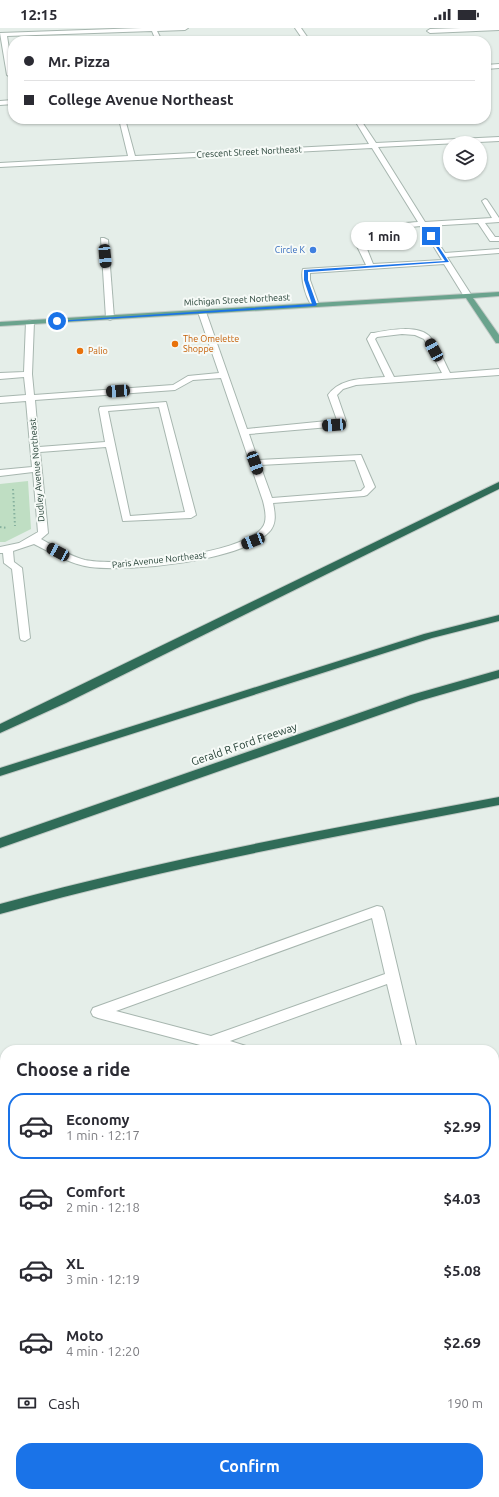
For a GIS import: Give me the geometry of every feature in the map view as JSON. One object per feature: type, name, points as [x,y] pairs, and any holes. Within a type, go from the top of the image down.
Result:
[{"type":"highway","points":[[0,728],[70,696],[499,485]]},
{"type":"highway","points":[[0,772],[428,636],[499,618]]},
{"type":"highway","name":"Gerald R Ford Freeway","points":[[0,843],[414,698],[499,674]]},
{"type":"highway","points":[[0,909],[156,869],[277,843],[499,801]]},
{"type":"main road","name":"Michigan Street Northeast","points":[[0,324],[499,294]]},
{"type":"main road","points":[[468,296],[499,341]]},
{"type":"street","points":[[8,69],[2,35],[64,31],[185,28]]},
{"type":"street","points":[[429,30],[499,28]]},
{"type":"street","points":[[154,29],[157,36]]},
{"type":"street","points":[[429,30],[434,36]]},
{"type":"street","points":[[123,124],[132,158]]},
{"type":"street","points":[[360,124],[468,296]]},
{"type":"street","name":"Crescent Street Northeast","points":[[0,164],[499,139]]},
{"type":"street","points":[[485,201],[498,220]]},
{"type":"street","points":[[370,266],[359,244],[359,238],[363,232],[385,227],[498,220]]},
{"type":"street","points":[[480,221],[493,238],[499,239]]},
{"type":"street","points":[[104,240],[110,318]]},
{"type":"street","points":[[443,255],[499,251]]},
{"type":"street","points":[[315,305],[306,280],[306,271],[447,262]]},
{"type":"street","name":"Paris Avenue Northeast","points":[[36,540],[68,556],[89,564],[110,566],[195,558],[229,550],[253,541],[266,530],[271,517],[268,501],[202,312]]},
{"type":"street","name":"Dudley Avenue Northeast","points":[[30,322],[28,374],[43,533],[36,540]]},
{"type":"street","points":[[391,380],[371,339],[374,335],[410,332],[424,334],[428,338],[448,376]]},
{"type":"street","points":[[244,432],[338,424],[342,421],[332,394],[336,390],[355,382],[499,372]]},
{"type":"street","points":[[0,376],[28,374]]},
{"type":"street","points":[[0,400],[175,387],[191,378],[224,375]]},
{"type":"street","points":[[163,404],[190,515],[126,519],[110,444],[103,409],[163,404]]},
{"type":"street","points":[[36,450],[110,444]]},
{"type":"street","points":[[255,463],[358,457],[370,487],[364,493],[357,494],[268,501]]},
{"type":"street","points":[[0,473],[38,469]]},
{"type":"street","points":[[25,638],[17,568],[9,563],[4,550],[23,546],[36,540]]},
{"type":"street","points":[[222,1045],[98,1012],[377,911],[409,1045]]},
{"type":"street","points":[[212,1042],[392,977]]},
{"type":"path","points":[[7,489],[13,488],[15,528]]},
{"type":"path","points":[[0,530],[8,529]]},
{"type":"green space","points":[[28,481],[31,529],[5,542],[0,542],[0,484]]},
{"type":"place","name":"Circle K","points":[[313,250]]},
{"type":"place","name":"The Omelette Shoppe","points":[[175,344]]},
{"type":"place","name":"Palio","points":[[80,351]]},
{"type":"route","points":[[57,321],[315,305],[306,280],[306,271],[447,262],[431,236]]}]
